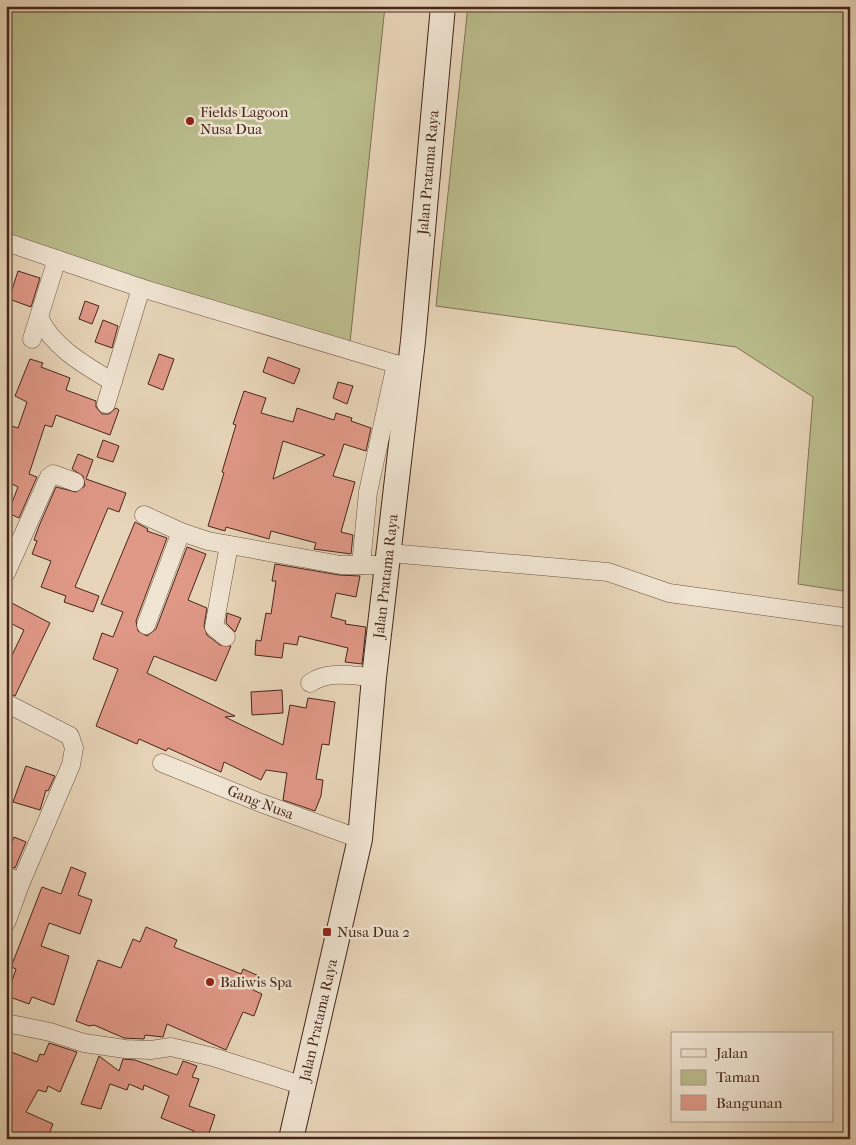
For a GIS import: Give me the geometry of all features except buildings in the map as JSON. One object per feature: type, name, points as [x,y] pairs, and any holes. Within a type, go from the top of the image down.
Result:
[{"type":"main road","name":"Jalan Pratama Raya","points":[[291,1139],[360,839],[374,677],[389,559],[403,366],[443,6]]},
{"type":"street","points":[[6,242],[141,288],[403,366],[368,492],[361,565]]},
{"type":"street","points":[[32,339],[57,259]]},
{"type":"street","points":[[106,404],[141,288]]},
{"type":"street","points":[[39,317],[44,329],[58,343],[86,366],[112,382]]},
{"type":"street","points":[[6,573],[49,477],[53,474],[75,482]]},
{"type":"street","points":[[144,515],[181,532],[229,545],[341,565],[361,565],[389,559],[608,572],[669,592],[850,618]]},
{"type":"street","points":[[146,625],[181,532]]},
{"type":"street","points":[[226,637],[214,627],[229,545]]},
{"type":"street","points":[[310,683],[321,676],[332,674],[374,677]]},
{"type":"street","points":[[6,703],[70,736],[74,748],[72,764],[13,879],[6,923]]},
{"type":"street","name":"Gang Nusa","points":[[162,764],[360,839]]},
{"type":"street","points":[[6,1023],[50,1032],[84,1042],[125,1049],[151,1050],[171,1047],[213,1057],[304,1086]]},
{"type":"green space","name":"Fields Lagoon Nusa Dua","points":[[6,6],[385,6],[349,352],[6,236]]},
{"type":"green space","points":[[468,6],[850,6],[850,592],[798,584],[813,397],[736,347],[436,306]]},
{"type":"place","name":"Fields Lagoon Nusa Dua","points":[[190,121]]},
{"type":"place","name":"Nusa Dua 2","points":[[327,932]]},
{"type":"place","name":"Baliwis Spa","points":[[210,982]]}]
